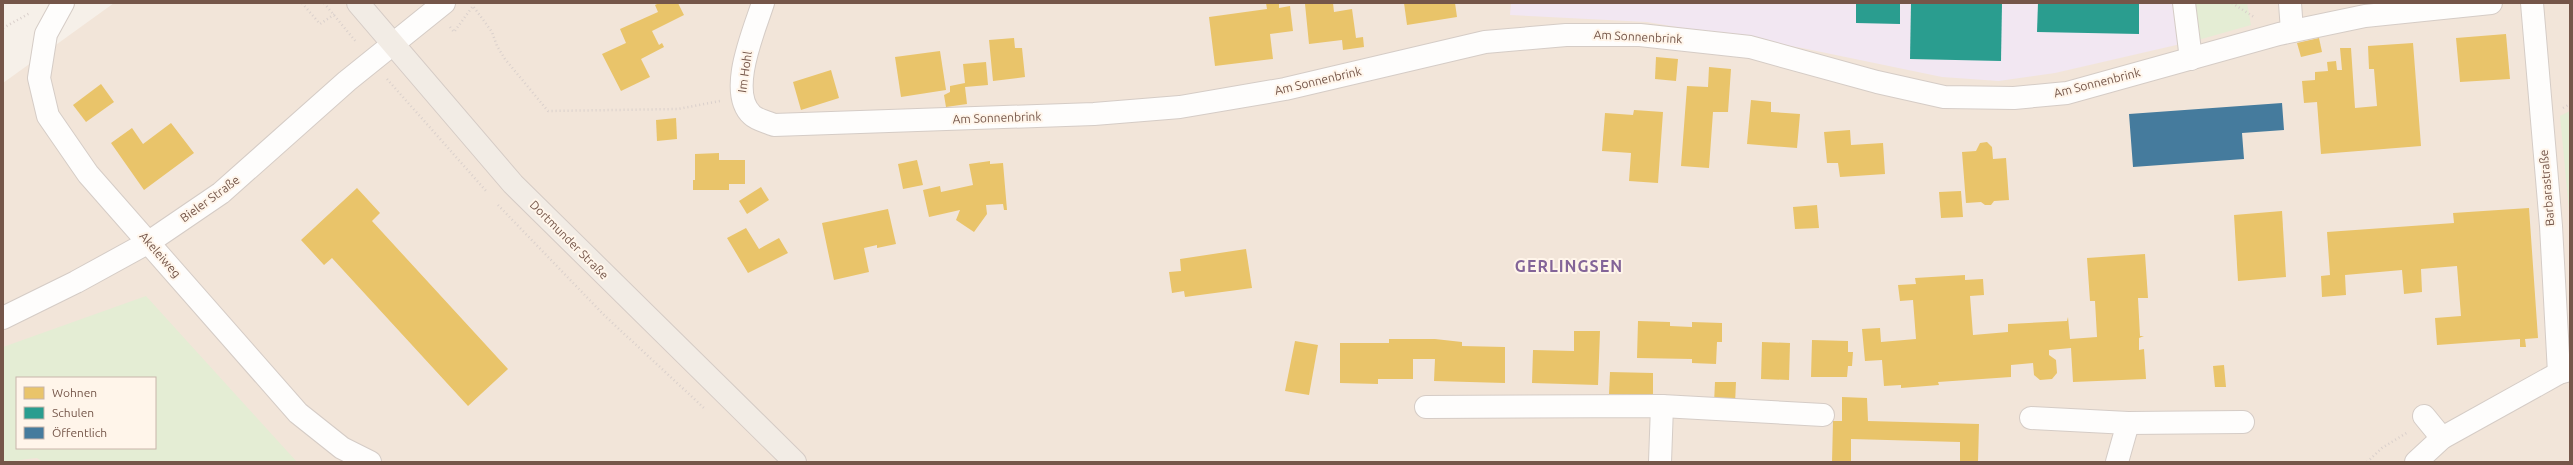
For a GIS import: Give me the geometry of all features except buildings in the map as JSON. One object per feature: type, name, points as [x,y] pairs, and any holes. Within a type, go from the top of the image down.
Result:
[{"type":"main road","name":"Dortmunder Straße","points":[[349,7],[393,46],[512,184],[795,462]]},
{"type":"street","name":"Akeleiweg","points":[[63,3],[46,34],[39,78],[48,116],[88,174],[298,413],[342,448],[370,462]]},
{"type":"street","name":"Im Hohl","points":[[763,3],[745,58],[741,98],[752,115],[774,125]]},
{"type":"street","points":[[2184,3],[2191,59]]},
{"type":"street","points":[[2290,3],[2292,31]]},
{"type":"street","name":"Am Sonnenbrink","points":[[774,125],[1087,114],[1180,107],[1285,89],[1485,42],[1566,35],[1640,35],[1750,47],[1877,82],[1944,97],[2014,98],[2067,93],[2292,31],[2365,16],[2491,3]]},
{"type":"street","name":"Barbarastraße","points":[[2416,462],[2442,438],[2565,371],[2532,3]]},
{"type":"street","name":"Bieler Straße","points":[[3,318],[76,282],[149,242],[221,193],[347,82],[440,7]]},
{"type":"street","points":[[1660,462],[1662,406]]},
{"type":"street","points":[[1426,407],[1662,406],[1823,415]]},
{"type":"street","points":[[2424,416],[2442,438]]},
{"type":"street","points":[[2031,418],[2128,423],[2243,422]]},
{"type":"street","points":[[2117,462],[2128,423]]},
{"type":"path","points":[[302,3],[320,24],[349,7]]},
{"type":"path","points":[[440,7],[454,32],[472,6],[492,32],[497,46],[505,59],[548,111],[678,109],[741,98]]},
{"type":"path","points":[[3,28],[34,11]]},
{"type":"shaded area","points":[[114,3],[2570,3],[2570,462],[3,462],[3,83]]},
{"type":"shaded area","points":[[1511,3],[2191,3],[2198,40],[2055,73],[1999,81],[1942,77],[1802,48],[1647,22],[1510,15]]},
{"type":"green space","points":[[2191,3],[2247,3],[2251,25],[2198,40]]},
{"type":"green space","points":[[2570,111],[2570,221],[2560,116]]},
{"type":"green space","points":[[146,296],[297,462],[43,462],[37,458],[3,462],[3,347]]},
{"type":"district","name":"GERLINGSEN","points":[[1569,266]]}]
